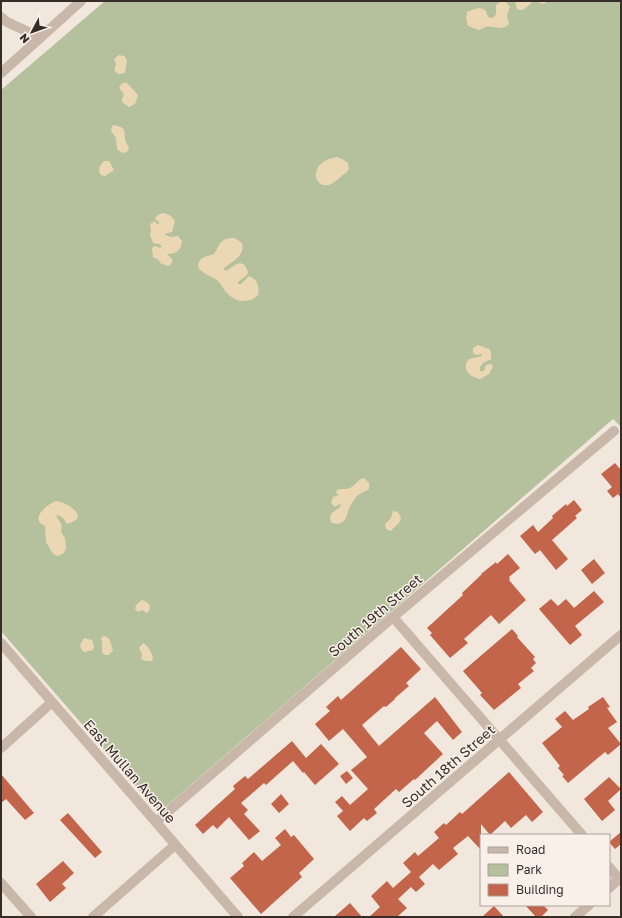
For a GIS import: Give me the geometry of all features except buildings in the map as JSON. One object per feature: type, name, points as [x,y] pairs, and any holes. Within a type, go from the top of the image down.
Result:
[{"type":"street","points":[[1,73],[81,1]]},
{"type":"street","points":[[1,17],[7,22],[39,38]]},
{"type":"street","name":"South 19th Street","points":[[156,822],[393,618],[614,431]]},
{"type":"street","points":[[393,618],[581,834]]},
{"type":"street","name":"South 18th Street","points":[[293,917],[621,635]]},
{"type":"street","name":"East Mullan Avenue","points":[[1,643],[238,917]]},
{"type":"street","points":[[1,748],[52,702]]},
{"type":"street","points":[[93,917],[175,845]]},
{"type":"street","points":[[610,868],[620,879],[610,887]]},
{"type":"street","points":[[1,883],[30,917]]},
{"type":"street","points":[[575,917],[588,906]]},
{"type":"green space","points":[[105,1],[621,1],[621,427],[613,419],[163,809],[155,808],[1,631],[1,90]]},
{"type":"sand","points":[[502,1],[506,2],[510,7],[507,15],[509,24],[504,28],[485,27],[479,30],[468,26],[466,19],[467,12],[476,8],[482,8],[486,11],[488,17],[493,18],[496,14],[496,5]]},
{"type":"sand","points":[[515,1],[534,1],[526,8],[520,10],[517,9]]},
{"type":"sand","points":[[534,1],[547,1],[544,4]]},
{"type":"sand","points":[[119,55],[124,56],[127,60],[125,73],[118,74],[114,70],[116,64],[114,59]]},
{"type":"sand","points":[[126,82],[138,95],[135,104],[129,107],[122,102],[124,94],[119,88],[121,84]]},
{"type":"sand","points":[[115,125],[124,129],[125,140],[129,148],[127,152],[122,153],[117,149],[116,138],[111,131],[112,126]]},
{"type":"sand","points":[[337,157],[348,163],[348,171],[333,183],[327,185],[321,184],[316,176],[316,170],[327,160]]},
{"type":"sand","points":[[104,161],[109,161],[114,170],[105,176],[101,175],[99,171],[100,166]]},
{"type":"sand","points":[[164,213],[171,216],[175,221],[172,232],[165,235],[171,237],[178,236],[182,241],[178,251],[167,254],[173,260],[168,266],[160,263],[159,260],[153,257],[152,248],[155,246],[160,248],[162,246],[153,243],[150,235],[150,224],[155,221],[159,224],[159,222],[155,219],[158,215]]},
{"type":"sand","points":[[235,238],[242,243],[242,252],[223,269],[226,271],[241,263],[246,267],[248,272],[247,275],[238,282],[238,284],[241,284],[249,276],[252,277],[256,281],[259,292],[254,298],[246,301],[233,298],[225,291],[218,281],[202,272],[198,267],[201,259],[214,254],[224,240]]},
{"type":"sand","points":[[478,345],[489,349],[491,352],[491,359],[483,363],[480,367],[480,371],[484,371],[485,366],[489,364],[493,366],[489,374],[480,379],[467,372],[466,369],[469,359],[482,356],[482,354],[476,355],[473,353],[473,348]]},
{"type":"sand","points":[[364,478],[369,483],[369,489],[362,492],[356,498],[350,506],[346,518],[342,523],[332,523],[330,519],[331,514],[341,506],[340,504],[335,507],[331,503],[333,497],[339,495],[336,493],[337,490],[350,488]]},
{"type":"sand","points":[[56,501],[59,501],[75,510],[78,517],[76,520],[67,524],[63,518],[58,515],[56,516],[61,525],[61,532],[65,538],[66,549],[64,553],[58,556],[53,554],[46,542],[45,526],[40,523],[38,518],[45,508]]},
{"type":"sand","points":[[393,511],[398,512],[401,518],[399,523],[390,531],[386,529],[385,524],[391,518]]},
{"type":"sand","points":[[142,600],[147,602],[150,606],[149,611],[146,613],[143,610],[138,612],[135,609],[136,605]]},
{"type":"sand","points":[[103,636],[108,638],[113,650],[109,655],[105,655],[102,652],[101,639]]},
{"type":"sand","points":[[84,638],[92,640],[94,647],[93,650],[84,652],[81,649],[80,645]]},
{"type":"sand","points":[[143,643],[147,645],[151,652],[153,658],[152,661],[141,659],[142,654],[139,648]]}]
